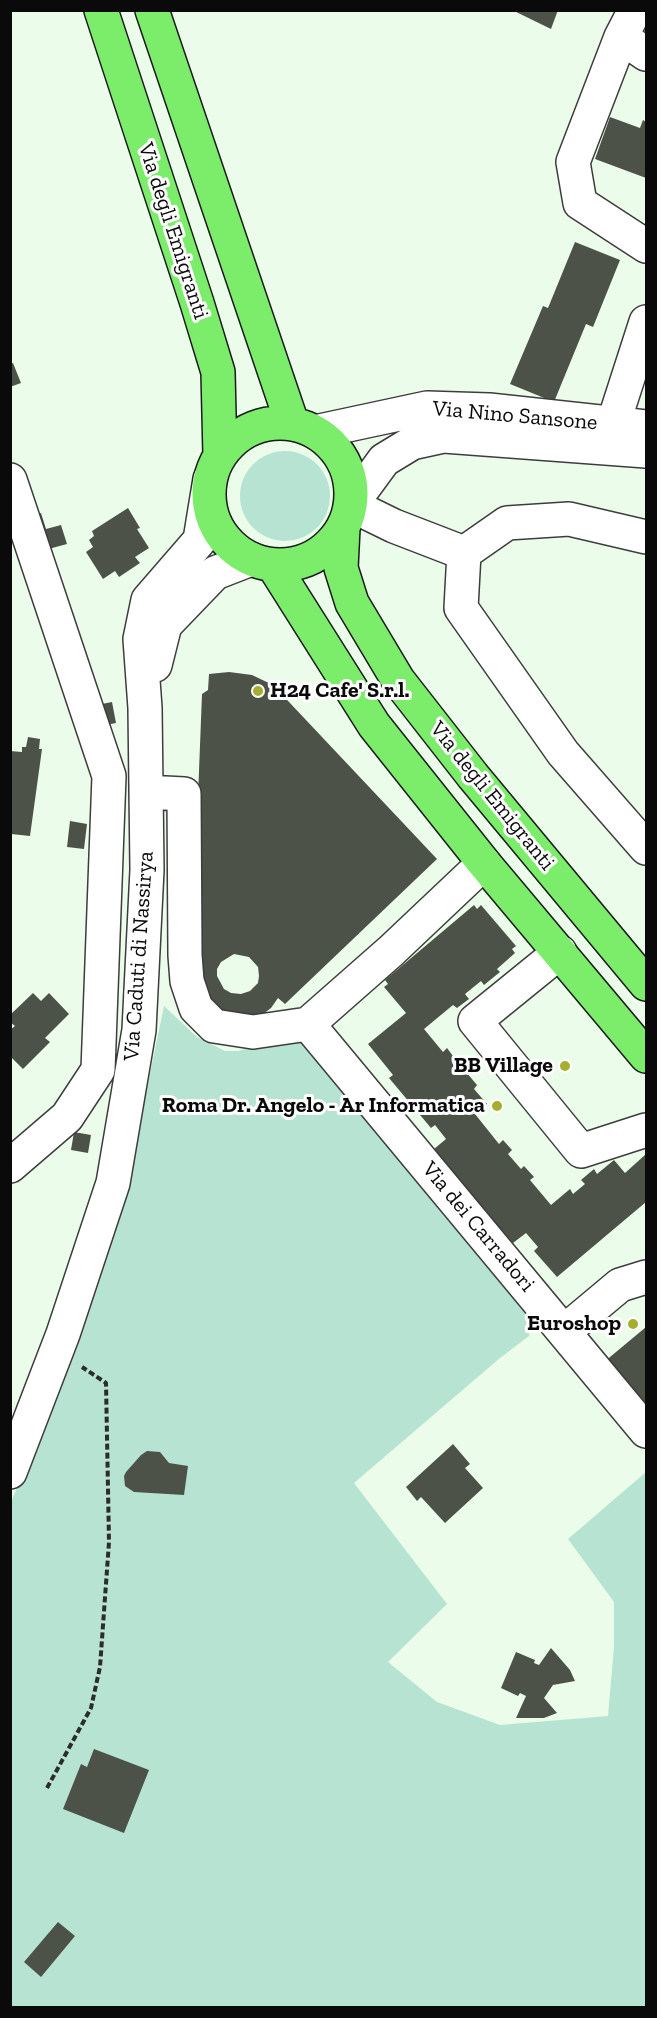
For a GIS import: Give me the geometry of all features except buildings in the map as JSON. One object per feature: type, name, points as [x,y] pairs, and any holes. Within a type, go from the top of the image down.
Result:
[{"type":"main road","name":"Via degli Emigranti","points":[[101,10],[218,372],[215,468],[209,504],[217,526],[231,546],[262,562],[374,725],[484,862],[646,1056]]},
{"type":"main road","name":"Via degli Emigranti","points":[[152,10],[303,428],[332,445],[345,462],[351,483],[340,568],[352,603],[398,680],[473,776],[646,984]]},
{"type":"main road","points":[[215,468],[233,440],[251,429],[271,423],[303,428]]},
{"type":"main road","points":[[262,562],[294,564],[314,557],[330,545],[347,517]]},
{"type":"street","points":[[634,34],[573,162],[580,203],[646,246]]},
{"type":"street","points":[[610,436],[646,322]]},
{"type":"street","name":"Via Nino Sansone","points":[[303,428],[428,408],[489,410],[610,436],[646,451]]},
{"type":"street","name":"Via Nino Sansone","points":[[347,517],[384,460],[412,443],[444,436],[610,436],[646,427]]},
{"type":"street","name":"Via Caduti di Nassirya","points":[[10,1472],[57,1350],[113,1183],[139,1030],[147,870],[145,708],[140,639],[148,600],[200,540],[215,468]]},
{"type":"street","points":[[10,480],[109,776],[98,1070],[67,1117],[10,1166]]},
{"type":"street","points":[[347,517],[394,525],[465,553]]},
{"type":"street","points":[[465,553],[507,523],[569,519],[646,537]]},
{"type":"street","points":[[465,553],[461,608],[563,753],[646,848]]},
{"type":"street","name":"Via Caduti di Nassirya","points":[[145,708],[165,625],[215,573],[262,562]]},
{"type":"street","points":[[146,792],[184,794],[187,981],[196,1008],[214,1026],[253,1032],[308,1023],[391,951],[484,862]]},
{"type":"street","points":[[560,952],[475,1021],[581,1151],[646,1130]]},
{"type":"street","name":"Via dei Carradori","points":[[308,1023],[646,1431]]},
{"type":"street","points":[[565,1331],[620,1285],[646,1277]]},
{"type":"path","points":[[47,1788],[91,1708],[100,1667],[109,1542],[106,1383],[57,1350]]},
{"type":"green space","points":[[285,451],[302,454],[317,464],[327,479],[330,496],[327,513],[317,528],[302,538],[285,541],[268,538],[253,528],[243,513],[240,496],[243,479],[253,464],[268,454]]},
{"type":"green space","points":[[164,1006],[197,1037],[225,1051],[238,1051],[300,1034],[530,1310],[529,1336],[500,1358],[354,1483],[447,1604],[388,1662],[437,1702],[500,1725],[608,1716],[614,1647],[614,1602],[568,1539],[646,1472],[646,2007],[11,2008],[11,1502],[70,1364],[133,1155]]},
{"type":"place","name":"H24 Cafe' S.r.l.","points":[[258,691]]},
{"type":"place","name":"BB Village","points":[[565,1066]]},
{"type":"place","name":"Roma Dr. Angelo - Ar Informatica","points":[[497,1106]]},
{"type":"place","name":"Euroshop","points":[[633,1324]]}]
